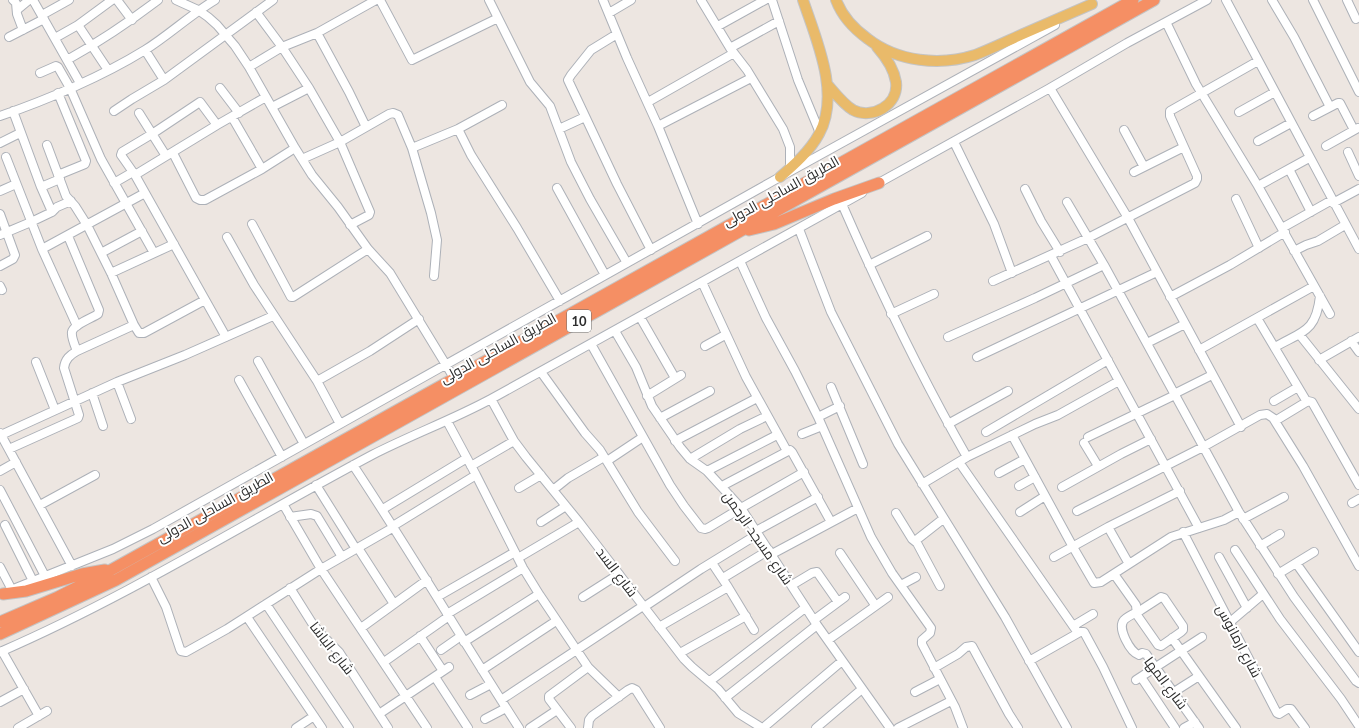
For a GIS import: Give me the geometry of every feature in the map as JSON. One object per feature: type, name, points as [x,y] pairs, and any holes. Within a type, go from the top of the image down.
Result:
[{"type":"highway","name":"الطريق الساحلى الدولى","points":[[0,622],[79,587],[111,570],[1134,0]]},
{"type":"highway","name":"الطريق الساحلى الدولى","points":[[0,634],[116,580],[1154,0]]},
{"type":"highway","points":[[736,233],[774,224],[839,196],[879,183]]},
{"type":"highway","points":[[5,593],[26,591],[92,572],[111,570]]},
{"type":"main road","points":[[780,177],[814,142],[820,133],[827,107],[827,84],[824,61],[803,0]]},
{"type":"main road","points":[[827,84],[846,104],[857,112],[865,114],[874,113],[886,106],[894,96],[896,83],[886,59],[870,41],[852,25],[839,7],[836,0]]},
{"type":"main road","points":[[870,41],[889,52],[910,58],[930,60],[959,58],[976,54],[1096,2]]},
{"type":"street","points":[[13,0],[16,3],[24,30]]},
{"type":"street","points":[[17,10],[29,0]]},
{"type":"street","points":[[33,0],[80,83]]},
{"type":"street","points":[[9,37],[24,30],[69,0]]},
{"type":"street","points":[[55,38],[78,25],[112,0]]},
{"type":"street","points":[[117,0],[132,20]]},
{"type":"street","points":[[67,60],[132,20],[158,0]]},
{"type":"street","points":[[176,0],[198,10],[217,25],[226,35],[249,67],[312,175],[338,206],[368,249],[390,273],[454,378]]},
{"type":"street","points":[[0,116],[70,88],[108,70],[145,50],[198,10],[215,0]]},
{"type":"street","points":[[114,112],[132,99],[164,80],[273,0]]},
{"type":"street","points":[[249,67],[282,47],[317,33],[376,0]]},
{"type":"street","points":[[380,0],[412,60],[498,18]]},
{"type":"street","points":[[489,0],[530,82],[550,106],[571,162],[590,199],[627,263]]},
{"type":"street","points":[[603,0],[648,102],[698,224]]},
{"type":"street","points":[[609,13],[631,0]]},
{"type":"street","points":[[701,0],[785,133],[790,147],[790,168]]},
{"type":"street","points":[[718,26],[765,0]]},
{"type":"street","points":[[772,0],[798,80],[820,133]]},
{"type":"street","points":[[39,716],[1,651],[68,620],[151,577],[389,446],[447,421],[491,399],[799,229],[1050,88],[1114,50],[1207,0]]},
{"type":"street","points":[[1226,0],[1309,158],[1359,249]]},
{"type":"street","points":[[1272,0],[1294,38],[1330,107]]},
{"type":"street","points":[[1313,0],[1359,92]]},
{"type":"street","points":[[1347,0],[1356,19]]},
{"type":"street","points":[[0,567],[5,593],[99,555],[133,539],[1096,2]]},
{"type":"street","points":[[256,12],[282,47],[309,88],[340,142],[370,212],[369,215],[350,225]]},
{"type":"street","points":[[648,102],[779,21]]},
{"type":"street","points":[[1166,22],[1189,72],[1258,186],[1330,314]]},
{"type":"street","points":[[78,25],[108,70]]},
{"type":"street","points":[[317,33],[366,127]]},
{"type":"street","points":[[617,34],[591,50],[569,78],[569,83],[617,184],[651,250]]},
{"type":"street","points":[[145,50],[164,80]]},
{"type":"street","points":[[993,281],[1060,252],[1128,218],[1196,181],[1197,176],[1169,112],[1258,61]]},
{"type":"street","points":[[40,73],[57,66],[70,88],[101,159],[154,253]]},
{"type":"street","points":[[658,126],[751,78]]},
{"type":"street","points":[[220,88],[236,115],[262,169]]},
{"type":"street","points":[[272,107],[309,88]]},
{"type":"street","points":[[1050,88],[1128,218],[1241,426]]},
{"type":"street","points":[[1239,112],[1275,92]]},
{"type":"street","points":[[41,187],[85,164],[86,161],[58,93]]},
{"type":"street","points":[[114,183],[134,174],[266,97]]},
{"type":"street","points":[[217,125],[200,102],[121,153],[226,337]]},
{"type":"street","points":[[1313,116],[1340,103],[1357,129],[1326,146]]},
{"type":"street","points":[[412,148],[458,128],[502,105]]},
{"type":"street","points":[[13,111],[20,133],[52,212]]},
{"type":"street","points":[[139,113],[152,134],[169,154],[196,198],[200,200],[205,200],[262,169],[295,148]]},
{"type":"street","points":[[302,159],[340,142],[389,114],[398,115],[412,148],[431,213],[437,240],[434,276]]},
{"type":"street","points":[[559,129],[585,117]]},
{"type":"street","points":[[1258,142],[1291,123]]},
{"type":"street","points":[[458,128],[471,155],[517,228],[560,301]]},
{"type":"street","points":[[1124,130],[1144,167]]},
{"type":"street","points":[[0,144],[20,133]]},
{"type":"street","points":[[954,142],[994,224],[1012,273]]},
{"type":"street","points":[[46,145],[66,196],[87,225],[139,333],[144,333],[205,300]]},
{"type":"street","points":[[1134,172],[1184,147]]},
{"type":"street","points":[[1348,152],[1359,176]]},
{"type":"street","points":[[6,157],[42,250],[76,326]]},
{"type":"street","points":[[1258,186],[1309,158]]},
{"type":"street","points":[[1289,169],[1311,212]]},
{"type":"street","points":[[0,191],[16,184]]},
{"type":"street","points":[[557,188],[605,275]]},
{"type":"street","points":[[1025,189],[1041,221],[1060,252]]},
{"type":"street","points":[[1170,297],[1259,248],[1311,212],[1359,189]]},
{"type":"street","points":[[42,250],[145,194]]},
{"type":"street","points":[[1236,199],[1259,248]]},
{"type":"street","points":[[4,233],[52,212],[57,207],[71,201]]},
{"type":"street","points":[[1067,202],[1104,264],[1241,516],[1278,574],[1356,681],[1359,683]]},
{"type":"street","points":[[842,204],[891,314],[948,424],[967,457]]},
{"type":"street","points":[[0,214],[4,233],[15,255],[13,259],[0,266]]},
{"type":"street","points":[[252,224],[289,296],[292,297],[368,249]]},
{"type":"street","points":[[1294,251],[1318,241],[1345,225]]},
{"type":"street","points":[[799,229],[823,293],[839,328],[898,444],[943,519],[998,605],[1067,728]]},
{"type":"street","points":[[101,253],[142,231]]},
{"type":"street","points":[[68,236],[100,310],[98,314],[76,326],[72,330],[77,351]]},
{"type":"street","points":[[227,236],[254,285],[317,381],[340,424]]},
{"type":"street","points":[[869,265],[927,236]]},
{"type":"street","points":[[111,273],[174,244]]},
{"type":"street","points":[[1051,256],[1199,528]]},
{"type":"street","points":[[740,261],[766,318],[818,417],[858,508],[878,549],[930,628],[930,633],[922,640],[922,644],[963,728]]},
{"type":"street","points":[[948,338],[1104,264]]},
{"type":"street","points":[[977,357],[1157,272]]},
{"type":"street","points":[[702,282],[757,398],[787,451]]},
{"type":"street","points":[[1199,350],[1314,286]]},
{"type":"street","points":[[891,314],[934,294]]},
{"type":"street","points":[[1275,347],[1310,328],[1318,313],[1320,296]]},
{"type":"street","points":[[72,566],[0,434],[117,382],[274,316]]},
{"type":"street","points":[[640,317],[678,377],[647,396]]},
{"type":"street","points":[[1257,318],[1307,402]]},
{"type":"street","points":[[317,381],[370,351],[418,319]]},
{"type":"street","points":[[1147,343],[1185,324]]},
{"type":"street","points":[[9,449],[78,418],[79,415],[64,368],[68,358],[77,351],[134,325]]},
{"type":"street","name":"شارع مسجد الرحمن","points":[[615,331],[631,358],[647,396],[675,441],[690,459],[707,471],[741,508],[816,623],[890,728]]},
{"type":"street","points":[[1299,334],[1359,408]]},
{"type":"street","points":[[705,346],[726,335]]},
{"type":"street","points":[[1319,360],[1359,337]]},
{"type":"street","points":[[1351,341],[1359,352]]},
{"type":"street","points":[[591,344],[670,485],[700,528],[708,528],[804,472]]},
{"type":"street","points":[[258,360],[304,444]]},
{"type":"street","points":[[986,432],[1108,360]]},
{"type":"street","points":[[36,362],[55,410]]},
{"type":"street","points":[[541,372],[605,459],[638,512],[675,561]]},
{"type":"street","points":[[1098,466],[1086,440],[1212,375]]},
{"type":"street","points":[[239,380],[282,457]]},
{"type":"street","points":[[922,484],[967,457],[1035,424],[1058,415],[1119,381]]},
{"type":"street","points":[[117,382],[131,418]]},
{"type":"street","points":[[831,386],[863,464]]},
{"type":"street","points":[[1274,401],[1298,387]]},
{"type":"street","points":[[660,418],[710,391]]},
{"type":"street","points":[[948,424],[1008,391]]},
{"type":"street","points":[[92,393],[103,426]]},
{"type":"street","points":[[675,441],[757,398]]},
{"type":"street","name":"شارع السد","points":[[491,399],[514,441],[579,522],[643,607],[680,653],[692,667],[710,681],[738,713],[763,728]]},
{"type":"street","points":[[1275,421],[1310,401],[1359,485]]},
{"type":"street","points":[[818,417],[840,406]]},
{"type":"street","points":[[1077,511],[1203,447],[1260,415],[1265,414],[1272,416],[1303,466],[1359,566]]},
{"type":"street","points":[[690,459],[734,432],[767,416]]},
{"type":"street","points":[[447,421],[472,466],[516,555],[539,594],[588,667],[619,697]]},
{"type":"street","points":[[802,434],[822,426]]},
{"type":"street","points":[[707,471],[777,435]]},
{"type":"street","points":[[1012,435],[1094,583],[1101,582],[1166,540],[1183,532],[1241,516],[1284,498]]},
{"type":"street","points":[[553,490],[568,478],[643,437]]},
{"type":"street","points":[[1062,487],[1098,466],[1151,439]]},
{"type":"street","points":[[472,466],[514,441]]},
{"type":"street","points":[[722,486],[790,450],[804,472],[831,522]]},
{"type":"street","points":[[382,509],[467,458]]},
{"type":"street","points":[[999,473],[1025,459]]},
{"type":"street","points":[[0,471],[16,462]]},
{"type":"street","points":[[959,462],[1075,629],[1086,634],[1132,728]]},
{"type":"street","points":[[353,465],[394,526],[519,728]]},
{"type":"street","points":[[40,505],[94,475]]},
{"type":"street","points":[[151,577],[166,607],[177,641],[181,651],[183,652],[207,641],[247,617],[290,588],[476,475]]},
{"type":"street","points":[[519,488],[541,475]]},
{"type":"street","points":[[1019,486],[1035,476]]},
{"type":"street","points":[[316,485],[394,604]]},
{"type":"street","points":[[0,490],[45,576]]},
{"type":"street","points":[[1054,557],[1108,527],[1180,491]]},
{"type":"street","points":[[1020,512],[1046,496]]},
{"type":"street","points":[[486,719],[576,650],[757,532],[818,497]]},
{"type":"street","points":[[283,504],[321,569],[427,728]]},
{"type":"street","points":[[541,522],[566,506]]},
{"type":"street","points":[[723,578],[770,552],[858,508]]},
{"type":"street","points":[[896,513],[912,539],[915,541],[940,586]]},
{"type":"street","points":[[290,517],[311,514],[317,516],[342,556]]},
{"type":"street","points":[[915,541],[943,519]]},
{"type":"street","points":[[437,597],[579,522]]},
{"type":"street","points":[[6,525],[33,581]]},
{"type":"street","points":[[1108,527],[1129,564]]},
{"type":"street","name":"شارع ارمانوس","points":[[1183,532],[1229,623],[1278,714],[1281,714],[1287,709],[1291,709],[1305,728]]},
{"type":"street","points":[[1260,546],[1280,534]]},
{"type":"street","points":[[1235,550],[1280,619],[1342,699],[1359,726]]},
{"type":"street","points":[[1278,574],[1314,552]]},
{"type":"street","points":[[840,553],[875,605]]},
{"type":"street","points":[[1219,557],[1247,608]]},
{"type":"street","points":[[712,562],[754,630]]},
{"type":"street","points":[[1296,563],[1359,652]]},
{"type":"street","points":[[384,662],[448,615],[523,568]]},
{"type":"street","points":[[792,585],[812,573],[817,572],[838,602]]},
{"type":"street","points":[[583,597],[619,574]]},
{"type":"street","points":[[1114,574],[1136,605],[1137,612],[1158,645],[1161,646],[1182,632],[1184,628],[1164,598],[1161,597],[1137,612]]},
{"type":"street","points":[[901,585],[916,577]]},
{"type":"street","points":[[361,628],[427,580]]},
{"type":"street","points":[[659,627],[728,587]]},
{"type":"street","name":"شارع الباشا","points":[[290,588],[312,623],[339,652],[388,728]]},
{"type":"street","points":[[442,650],[539,594]]},
{"type":"street","points":[[1229,623],[1263,594]]},
{"type":"street","points":[[725,698],[816,623],[838,602],[846,597]]},
{"type":"street","points":[[828,640],[888,597]]},
{"type":"street","points":[[266,604],[349,728]]},
{"type":"street","points":[[710,681],[806,608]]},
{"type":"street","name":"شارع المها","points":[[1137,612],[1124,620],[1122,623],[1125,639],[1134,653],[1139,655],[1144,653],[1156,667],[1197,725]]},
{"type":"street","points":[[1030,661],[1075,629],[1093,614]]},
{"type":"street","points":[[680,653],[746,616]]},
{"type":"street","points":[[247,617],[322,728]]},
{"type":"street","points":[[482,670],[556,621]]},
{"type":"street","points":[[379,714],[446,669],[420,636]]},
{"type":"street","points":[[1175,728],[1139,678],[1202,637]]},
{"type":"street","points":[[1172,638],[1236,728]]},
{"type":"street","points":[[934,668],[958,654],[966,647],[972,646],[1004,706],[1018,728]]},
{"type":"street","points":[[763,728],[842,661]]},
{"type":"street","points":[[570,728],[549,698],[549,695],[588,667]]},
{"type":"street","points":[[435,676],[468,728]]},
{"type":"street","points":[[1174,692],[1199,676]]},
{"type":"street","points":[[915,692],[940,679]]},
{"type":"street","points":[[470,696],[491,684]]},
{"type":"street","points":[[588,728],[589,720],[592,716],[630,688],[634,689],[660,728]]},
{"type":"street","points":[[0,702],[24,689]]},
{"type":"street","points":[[816,728],[862,689]]},
{"type":"street","points":[[898,728],[951,701]]},
{"type":"street","points":[[530,728],[557,710]]},
{"type":"street","points":[[18,728],[47,711]]},
{"type":"street","points":[[296,728],[314,716]]},
{"type":"street","points":[[1184,728],[1197,725]]}]
